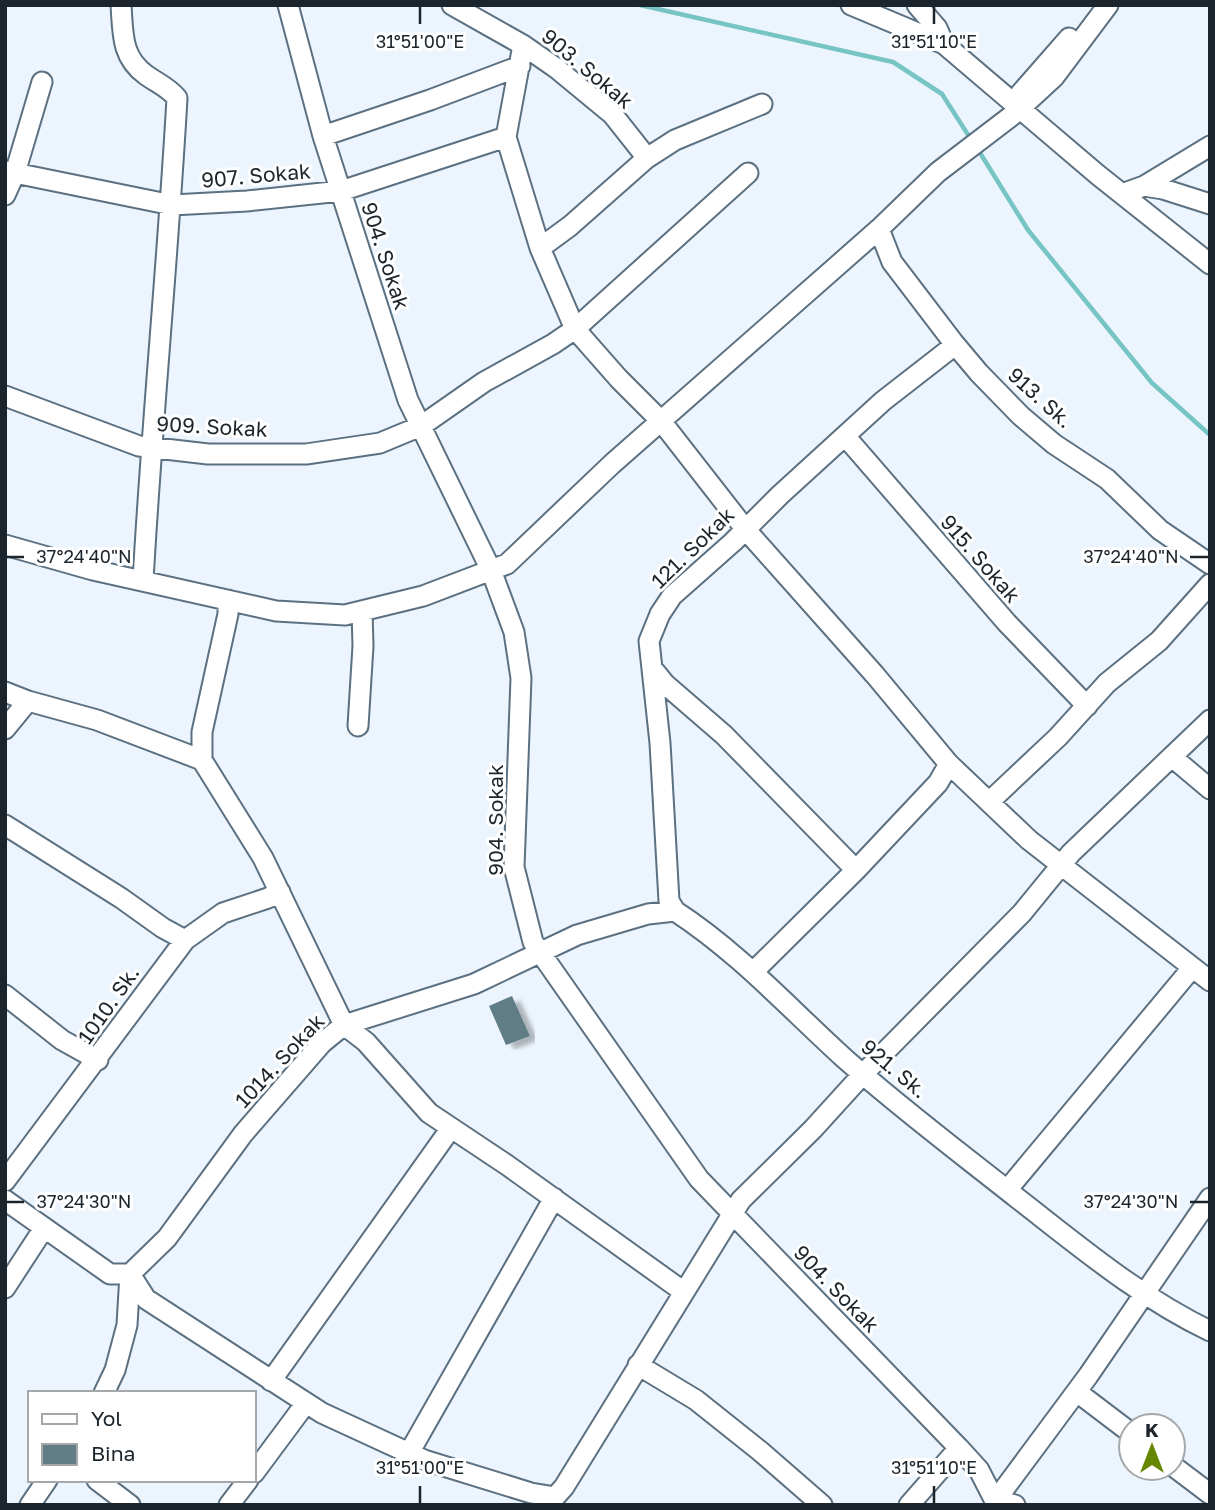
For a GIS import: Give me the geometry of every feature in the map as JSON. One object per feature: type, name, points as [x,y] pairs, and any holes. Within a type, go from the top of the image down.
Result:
[{"type":"street","points":[[121,5],[127,56],[144,74],[170,89],[177,98],[172,205],[143,581]]},
{"type":"street","name":"904. Sokak","points":[[288,5],[323,136],[408,400],[491,570],[514,632],[521,678],[514,867],[533,942],[699,1179],[959,1448],[1003,1503]]},
{"type":"street","name":"903. Sokak","points":[[452,5],[523,45],[556,68],[613,115],[648,158]]},
{"type":"street","points":[[851,5],[944,44],[1030,119],[1210,264]]},
{"type":"street","points":[[917,5],[937,28],[944,44]]},
{"type":"street","points":[[5,545],[93,570],[276,611],[345,615],[423,596],[507,564],[611,464],[879,229],[938,172],[1000,123],[1098,5]]},
{"type":"street","points":[[1017,105],[1054,77],[1108,5]]},
{"type":"street","points":[[523,45],[506,137],[540,248],[575,329],[661,421],[746,530],[949,764],[1029,840],[1210,981]]},
{"type":"street","points":[[323,136],[520,66]]},
{"type":"street","points":[[5,195],[10,172],[42,82]]},
{"type":"street","points":[[540,248],[570,226],[648,158],[675,140],[762,104]]},
{"type":"street","name":"907. Sokak","points":[[10,172],[172,205],[247,201],[341,191],[506,137]]},
{"type":"street","points":[[1122,194],[1144,186],[1210,146]]},
{"type":"street","name":"909. Sokak","points":[[5,396],[139,446],[208,454],[306,454],[380,443],[421,426],[484,382],[575,329],[748,173]]},
{"type":"street","points":[[1144,186],[1163,189],[1210,204]]},
{"type":"street","name":"913. Sk.","points":[[879,229],[892,262],[956,345],[1021,416],[1054,444],[1107,479],[1160,530],[1210,564]]},
{"type":"street","name":"121. Sokak","points":[[675,911],[669,901],[660,743],[649,641],[660,614],[672,596],[883,401],[956,345]]},
{"type":"street","name":"915. Sokak","points":[[845,436],[998,613],[1087,706]]},
{"type":"street","points":[[989,802],[1087,706],[1107,682],[1159,641],[1210,584]]},
{"type":"street","points":[[228,600],[228,614],[202,732],[202,760],[262,858],[344,1025],[366,1042],[429,1113],[554,1198],[684,1292]]},
{"type":"street","points":[[358,726],[363,646],[362,611]]},
{"type":"street","points":[[652,668],[665,684],[724,735],[856,870]]},
{"type":"street","points":[[5,692],[97,720],[202,760]]},
{"type":"street","points":[[5,730],[28,701]]},
{"type":"street","points":[[130,1274],[146,1299],[322,1413],[424,1460],[561,1501],[564,1487],[741,1200],[1022,913],[1071,853],[1210,720]]},
{"type":"street","points":[[1172,757],[1210,789]]},
{"type":"street","points":[[754,971],[856,870],[938,783],[949,764]]},
{"type":"street","points":[[5,825],[185,940]]},
{"type":"street","name":"1010. Sk.","points":[[5,1181],[98,1060],[185,940],[223,913],[280,892]]},
{"type":"street","points":[[540,954],[578,935],[648,914],[675,911]]},
{"type":"street","name":"921. Sk.","points":[[675,911],[754,971],[863,1074],[1098,1262],[1177,1315],[1210,1331]]},
{"type":"street","name":"1014. Sokak","points":[[130,1274],[167,1238],[243,1134],[304,1063],[322,1043],[344,1025],[474,984],[540,954]]},
{"type":"street","points":[[1007,1190],[1192,968]]},
{"type":"street","points":[[5,995],[62,1040],[98,1060]]},
{"type":"street","points":[[271,1381],[451,1128]]},
{"type":"street","points":[[408,1453],[554,1198]]},
{"type":"street","points":[[1003,1503],[1210,1198]]},
{"type":"street","points":[[5,1200],[110,1274],[130,1274]]},
{"type":"street","points":[[5,1288],[44,1228]]},
{"type":"street","points":[[105,1391],[115,1370],[127,1325],[130,1274]]},
{"type":"street","points":[[638,1365],[696,1400],[822,1505]]},
{"type":"street","points":[[1077,1392],[1117,1422]]},
{"type":"street","points":[[256,1469],[306,1403]]},
{"type":"street","points":[[909,1505],[959,1448]]},
{"type":"street","points":[[1187,1477],[1210,1494]]},
{"type":"street","points":[[30,1505],[46,1482]]},
{"type":"street","points":[[100,1482],[130,1505]]},
{"type":"street","points":[[229,1505],[246,1482]]},
{"type":"building","points":[[512,996],[530,1036],[506,1045],[489,1006]]},
{"type":"waterway","points":[[640,5],[893,62],[942,94],[972,141]]},
{"type":"waterway","points":[[977,148],[1028,230],[1152,383],[1210,435]]}]
